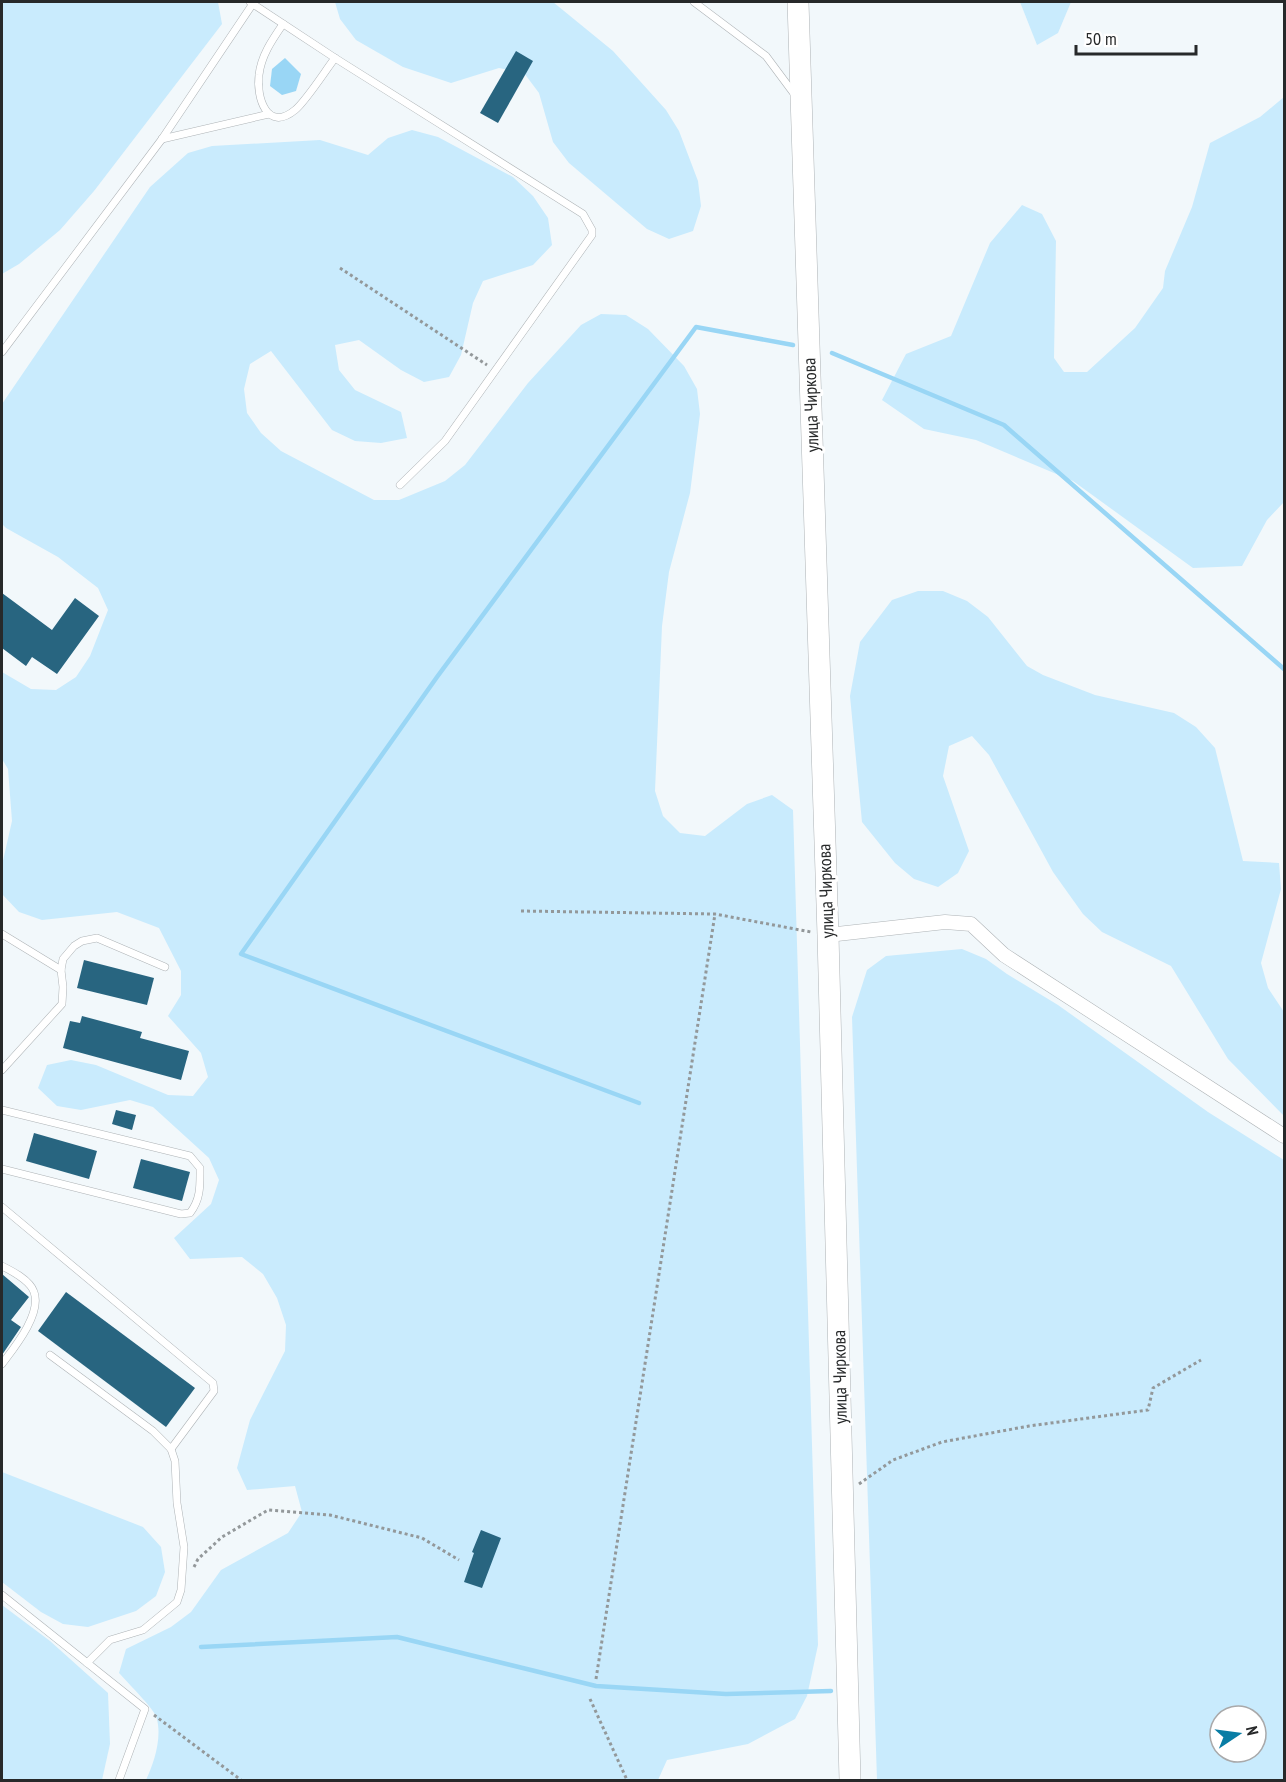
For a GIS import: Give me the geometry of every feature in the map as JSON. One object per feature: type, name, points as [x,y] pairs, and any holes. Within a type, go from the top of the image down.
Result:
[{"type":"main road","name":"улица Чиркова","points":[[798,2],[828,935],[850,1780]]},
{"type":"street","points":[[828,935],[945,922],[971,924],[1004,955],[1284,1136]]},
{"type":"lane","points":[[2,352],[162,140],[253,2],[335,58],[583,214],[592,230],[592,235],[445,441],[400,485]]},
{"type":"lane","points":[[694,2],[766,56],[801,103]]},
{"type":"lane","points":[[283,24],[266,51],[259,75],[263,110],[269,114],[281,117],[295,110],[335,58]]},
{"type":"lane","points":[[162,140],[269,114]]},
{"type":"lane","points":[[2,934],[61,970]]},
{"type":"lane","points":[[2,1070],[62,1004],[63,959],[74,946],[82,941],[97,938],[165,967]]},
{"type":"lane","points":[[2,1110],[190,1156],[200,1168],[200,1190],[197,1204],[190,1213],[181,1214],[2,1169]]},
{"type":"lane","points":[[2,1207],[213,1383],[214,1391],[171,1449]]},
{"type":"lane","points":[[2,1266],[11,1270],[31,1287],[35,1303],[31,1318],[17,1344],[2,1364]]},
{"type":"lane","points":[[50,1355],[153,1431],[171,1449],[175,1461],[177,1503],[184,1547],[182,1590],[177,1602],[143,1630],[110,1640],[87,1663]]},
{"type":"lane","points":[[2,1595],[145,1709],[119,1780]]},
{"type":"path","points":[[340,268],[496,371]]},
{"type":"path","points":[[521,911],[716,914],[828,935]]},
{"type":"path","points":[[596,1679],[716,914]]},
{"type":"path","points":[[843,1496],[893,1460],[942,1442],[1029,1426],[1148,1410],[1153,1388],[1201,1360]]},
{"type":"path","points":[[182,1590],[198,1559],[222,1537],[268,1510],[330,1515],[403,1533],[422,1538],[459,1560]]},
{"type":"path","points":[[590,1699],[627,1780]]},
{"type":"path","points":[[145,1709],[241,1780]]},
{"type":"shaded area","points":[[2,2],[218,2],[222,24],[94,191],[60,230],[19,264],[2,274]]},
{"type":"shaded area","points":[[335,2],[553,2],[613,51],[666,110],[679,131],[698,181],[701,206],[693,231],[669,239],[647,229],[569,163],[553,142],[539,93],[524,73],[499,68],[451,83],[403,67],[356,40],[340,19]]},
{"type":"shaded area","points":[[1020,2],[1071,2],[1058,33],[1037,45]]},
{"type":"shaded area","points":[[1284,97],[1284,502],[1267,520],[1242,566],[1193,568],[1073,481],[976,440],[924,429],[882,400],[906,354],[951,336],[990,243],[1022,205],[1042,214],[1056,241],[1054,358],[1064,372],[1087,372],[1135,328],[1163,288],[1165,271],[1192,207],[1210,143],[1260,117]]},
{"type":"shaded area","points":[[412,130],[438,137],[513,177],[533,196],[548,218],[552,245],[533,265],[483,281],[473,303],[461,355],[449,377],[424,382],[401,370],[359,340],[335,345],[339,370],[355,390],[401,412],[407,438],[381,443],[355,441],[332,430],[271,351],[250,364],[244,389],[247,413],[261,433],[281,451],[374,500],[399,500],[445,481],[465,465],[528,383],[581,325],[601,314],[626,315],[648,329],[684,366],[697,389],[700,414],[690,493],[669,572],[662,626],[655,791],[663,816],[680,833],[705,836],[747,804],[772,795],[793,810],[818,1645],[807,1696],[795,1719],[748,1744],[667,1760],[658,1780],[146,1780],[157,1749],[158,1724],[150,1707],[119,1673],[126,1649],[171,1627],[191,1612],[221,1570],[288,1533],[302,1512],[295,1486],[247,1490],[237,1468],[250,1420],[285,1351],[286,1325],[277,1298],[263,1274],[242,1257],[190,1259],[174,1238],[211,1204],[219,1180],[209,1158],[153,1107],[130,1100],[81,1110],[57,1106],[38,1088],[47,1065],[71,1060],[96,1065],[168,1095],[193,1096],[208,1077],[201,1053],[168,1016],[181,995],[181,971],[159,928],[117,912],[42,920],[19,912],[2,894],[2,865],[12,821],[8,769],[2,759],[2,672],[31,689],[56,690],[76,677],[90,656],[108,610],[98,588],[58,557],[2,524],[2,404],[150,187],[188,153],[212,146],[320,140],[368,155],[388,138]]},
{"type":"shaded area","points":[[918,591],[943,591],[967,601],[988,617],[1027,666],[1043,675],[1095,695],[1174,713],[1196,727],[1215,748],[1243,861],[1279,863],[1281,889],[1261,963],[1268,988],[1284,1012],[1284,1116],[1228,1059],[1171,966],[1102,932],[1083,914],[1053,872],[989,755],[972,736],[949,746],[943,776],[969,851],[958,873],[938,887],[914,879],[895,863],[862,822],[850,696],[860,642],[892,600]]},
{"type":"shaded area","points":[[962,949],[986,959],[1058,1005],[1208,1112],[1284,1160],[1284,1780],[877,1780],[852,1017],[867,970],[886,956]]},
{"type":"shaded area","points":[[2,1472],[143,1527],[161,1547],[165,1572],[156,1596],[136,1611],[88,1627],[63,1624],[41,1612],[2,1582]]},
{"type":"shaded area","points":[[2,1605],[50,1641],[108,1693],[110,1744],[102,1780],[2,1780]]},
{"type":"water","points":[[285,58],[301,74],[296,91],[282,95],[270,86],[272,69]]},
{"type":"building","points":[[516,51],[533,61],[498,123],[480,113]]},
{"type":"building","points":[[2,593],[52,630],[75,598],[99,616],[57,674],[32,657],[26,666],[2,648]]},
{"type":"building","points":[[84,960],[154,978],[147,1005],[77,988]]},
{"type":"building","points":[[82,1016],[142,1032],[140,1038],[189,1051],[181,1080],[63,1048],[70,1021],[80,1023]]},
{"type":"building","points":[[116,1110],[136,1115],[132,1130],[112,1124]]},
{"type":"building","points":[[34,1133],[97,1151],[89,1179],[26,1161]]},
{"type":"building","points":[[141,1159],[190,1172],[182,1201],[133,1188]]},
{"type":"building","points":[[2,1274],[29,1297],[11,1320],[21,1327],[2,1355]]},
{"type":"building","points":[[66,1292],[195,1388],[166,1427],[38,1331]]},
{"type":"building","points":[[481,1530],[501,1538],[482,1588],[464,1582]]},
{"type":"waterway","points":[[639,1103],[241,954],[437,677],[696,327],[793,345]]},
{"type":"waterway","points":[[832,353],[1004,425],[1284,669]]},
{"type":"waterway","points":[[201,1647],[397,1637],[596,1686],[726,1694],[831,1691]]}]
